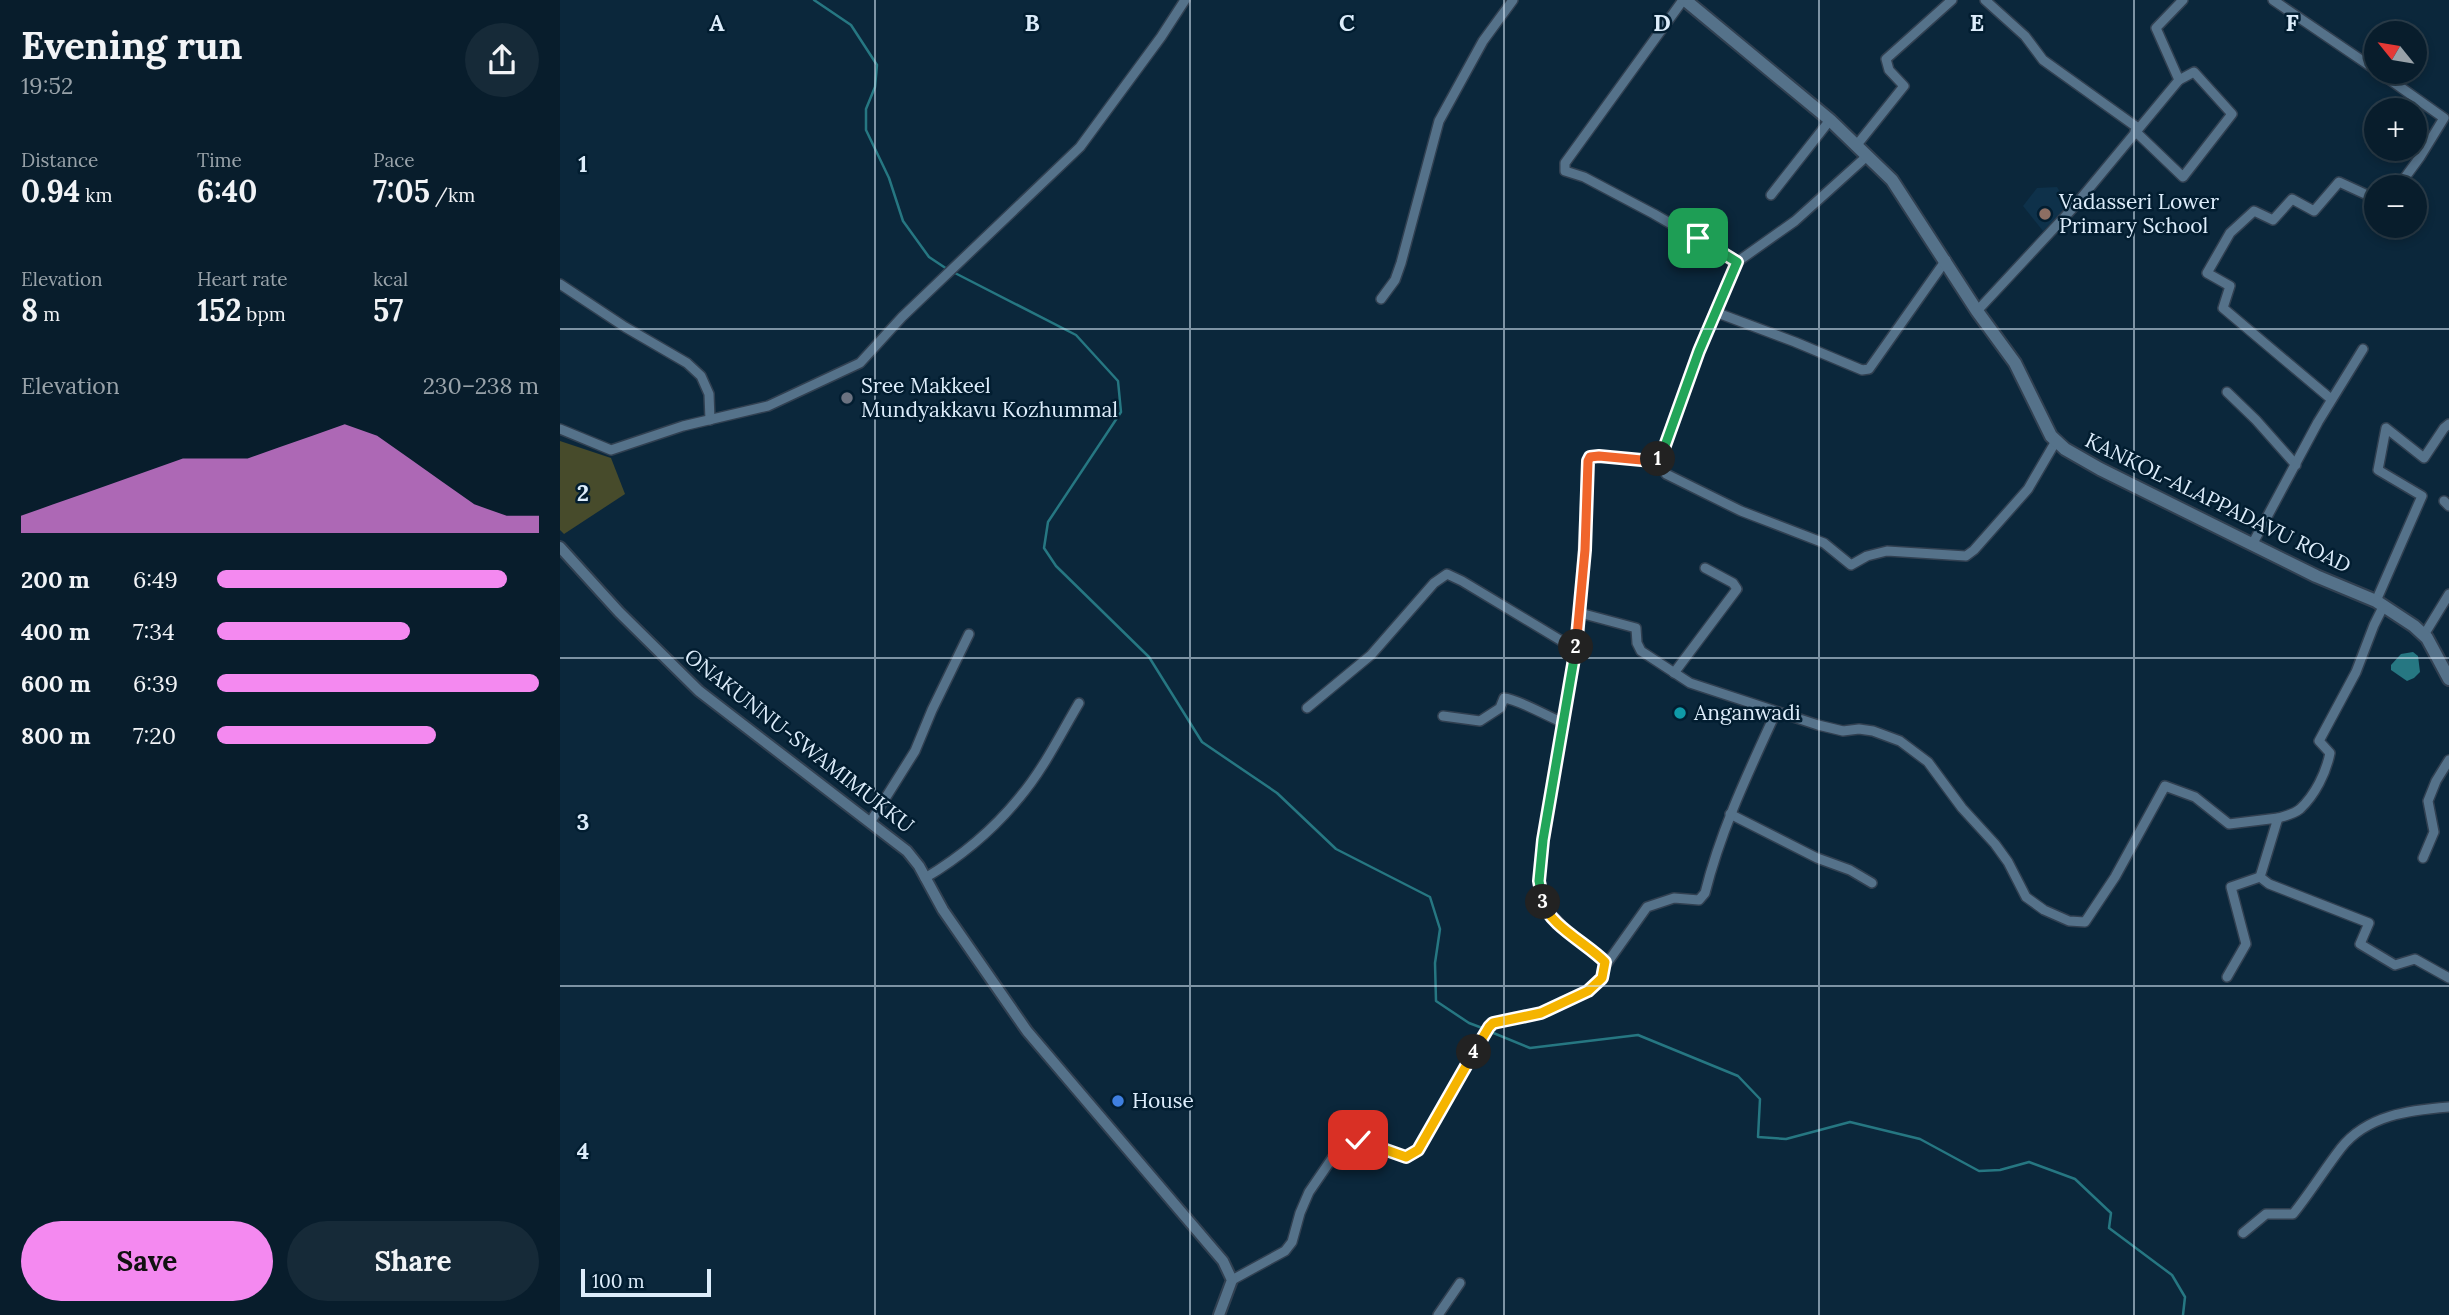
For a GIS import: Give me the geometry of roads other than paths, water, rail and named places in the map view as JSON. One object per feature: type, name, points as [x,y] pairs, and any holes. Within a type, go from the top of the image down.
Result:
[{"type":"main road","name":"KANKOL-ALAPPADAVU ROAD","points":[[1684,0],[1830,120],[1898,188],[1977,311],[2015,363],[2051,436],[2065,449],[2316,576],[2380,603],[2424,635],[2449,679]]},
{"type":"street","points":[[560,429],[611,450],[683,426],[768,406],[860,363],[902,317],[1080,147],[1185,0]]},
{"type":"street","points":[[1381,299],[1395,279],[1401,263],[1439,121],[1483,41],[1513,0]]},
{"type":"street","points":[[1684,0],[1565,163],[1565,171],[1584,177],[1737,262]]},
{"type":"street","points":[[1856,146],[1904,86],[1889,70],[1886,59],[1952,0]]},
{"type":"street","points":[[1977,311],[2071,209],[2136,129],[2179,80],[2194,72],[2232,114],[2183,177],[2136,129],[2043,60],[2025,36],[1984,0]]},
{"type":"street","points":[[2179,80],[2156,28],[2183,0]]},
{"type":"street","points":[[2273,0],[2364,62]]},
{"type":"street","points":[[2396,84],[2444,118],[2407,175]]},
{"type":"street","points":[[1771,195],[1830,120]]},
{"type":"street","points":[[1605,967],[1605,962],[1596,953],[1568,932],[1545,908],[1539,881],[1543,840],[1580,612],[1588,461],[1590,457],[1599,456],[1652,461],[1658,459],[1737,262],[1795,221],[1867,156]]},
{"type":"street","points":[[2331,399],[2223,308],[2230,286],[2207,273],[2231,233],[2254,211],[2273,220],[2292,199],[2314,211],[2339,182],[2364,193]]},
{"type":"street","points":[[1715,312],[1795,341],[1863,370],[1869,369],[1946,260]]},
{"type":"street","points":[[560,284],[625,327],[687,363],[701,376],[709,394],[710,420]]},
{"type":"street","points":[[2253,543],[2331,399],[2362,349]]},
{"type":"street","points":[[2227,392],[2256,419],[2296,465]]},
{"type":"street","points":[[1580,612],[1636,628],[1637,643],[1641,651],[1690,683],[1830,728],[1873,731],[1900,741],[1928,762],[1962,808],[1994,844],[2008,862],[2025,897],[2044,910],[2069,921],[2085,922],[2136,842],[2165,786],[2195,797],[2229,824],[2278,818],[2298,811],[2315,789],[2327,767],[2330,754],[2319,741],[2356,672],[2422,496],[2378,470],[2385,428],[2424,458],[2449,424]]},
{"type":"street","points":[[1658,459],[1666,474],[1741,511],[1824,543],[1851,565],[1867,556],[1887,551],[1958,558],[1966,556],[2028,489],[2056,441]]},
{"type":"street","name":"ONAKUNNU-SWAMIMUKKU","points":[[560,547],[619,612],[699,691],[907,851],[943,910],[1027,1031],[1202,1234],[1223,1261],[1232,1280]]},
{"type":"street","points":[[1674,673],[1737,589],[1734,583],[1705,568]]},
{"type":"street","points":[[1307,708],[1371,655],[1434,583],[1447,574],[1575,649]]},
{"type":"street","points":[[2424,635],[2449,594]]},
{"type":"street","points":[[871,821],[915,751],[969,634]]},
{"type":"street","points":[[1443,716],[1480,721],[1500,708],[1504,698],[1513,699],[1564,723]]},
{"type":"street","points":[[925,878],[960,857],[1020,797],[1046,760],[1079,703]]},
{"type":"street","points":[[1219,1315],[1232,1280],[1263,1265],[1285,1251],[1292,1242],[1309,1192],[1344,1141],[1358,1140],[1406,1157],[1418,1150],[1487,1031],[1506,1019],[1541,1013],[1588,991],[1602,978],[1605,967],[1647,907],[1674,898],[1699,900],[1704,893],[1730,814],[1776,712]]},
{"type":"street","points":[[2423,858],[2434,832],[2428,800],[2449,760]]},
{"type":"street","points":[[1730,814],[1872,883]]},
{"type":"street","points":[[2260,877],[2278,818]]},
{"type":"street","points":[[2227,977],[2246,944],[2231,887],[2260,877]]},
{"type":"street","points":[[2260,877],[2269,884],[2369,923],[2360,944],[2395,965],[2415,959],[2449,978]]},
{"type":"street","points":[[2243,1233],[2266,1213],[2293,1214],[2316,1186],[2342,1146],[2364,1127],[2385,1117],[2417,1109],[2449,1107]]},
{"type":"street","points":[[1438,1315],[1460,1283]]},
{"type":"waterway","points":[[814,0],[851,25],[877,65],[875,87],[866,109],[866,130],[889,178],[903,221],[929,257],[947,269]]},
{"type":"waterway","points":[[953,272],[1076,335],[1118,381],[1121,412],[1048,522],[1044,548],[1056,566],[1149,657],[1202,742],[1277,793],[1336,849],[1430,897],[1440,929],[1435,963],[1436,1001],[1469,1023],[1485,1029]]},
{"type":"waterway","points":[[1491,1032],[1530,1048],[1638,1035],[1738,1076],[1760,1099],[1758,1137],[1786,1139],[1850,1122],[1920,1139],[1979,1171],[2000,1170],[2029,1162],[2075,1179],[2111,1213],[2109,1228],[2172,1275],[2185,1297],[2183,1315]]},
{"type":"place","name":"Vadasseri Lower Primary School","points":[[2045,214]]},
{"type":"place","name":"Sree Makkeel Mundyakkavu Kozhummal","points":[[847,398]]},
{"type":"place","name":"Anganwadi","points":[[1680,713]]},
{"type":"place","name":"House","points":[[1118,1101]]}]
